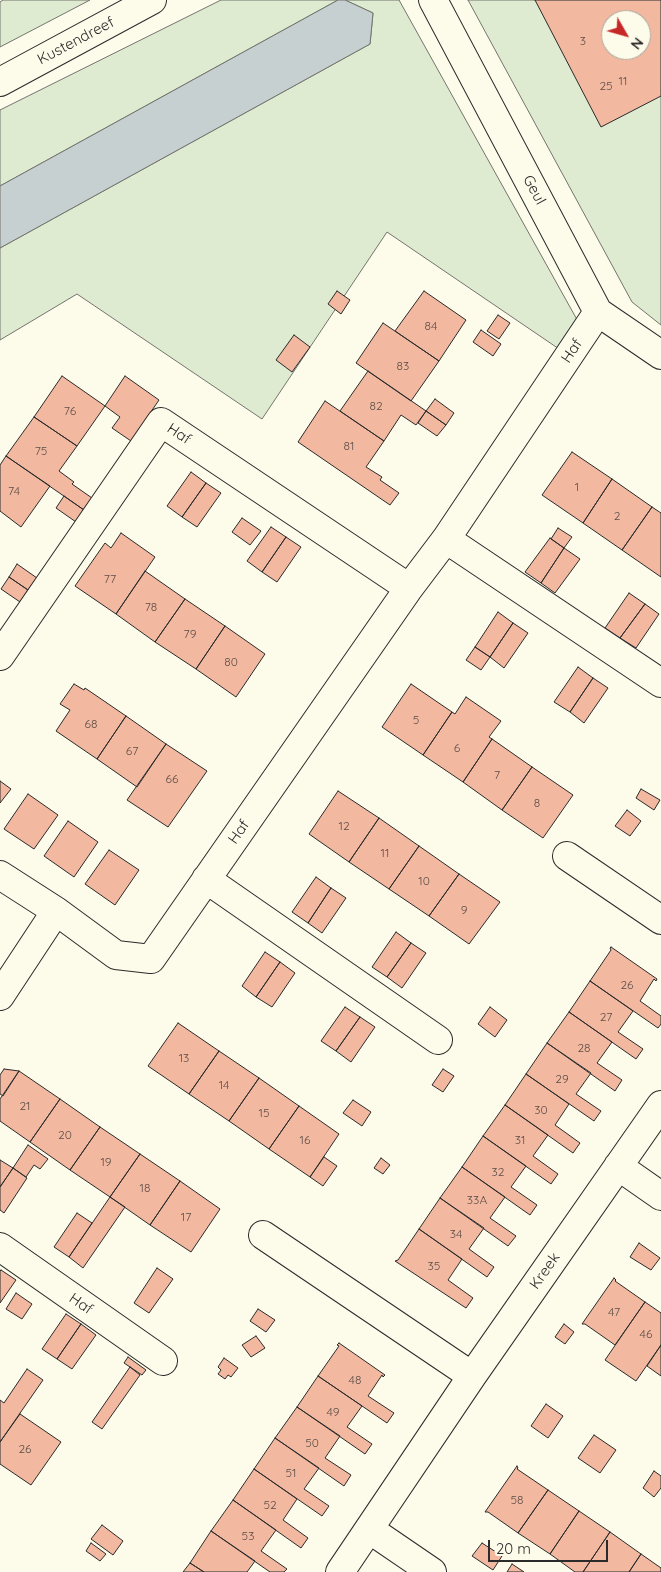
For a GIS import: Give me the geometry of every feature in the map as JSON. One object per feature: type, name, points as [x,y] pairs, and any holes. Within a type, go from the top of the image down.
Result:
[{"type":"street","name":"Kustendreef","points":[[0,82],[152,0]]},
{"type":"street","name":"Geul","points":[[434,0],[598,312],[661,355]]},
{"type":"street","name":"Haf","points":[[0,874],[56,911],[116,955],[151,959],[409,588],[446,539],[598,312]]},
{"type":"street","name":"Haf","points":[[0,656],[161,422],[409,588]]},
{"type":"street","points":[[446,539],[661,683]]},
{"type":"street","points":[[567,856],[661,920]]},
{"type":"street","points":[[206,879],[438,1040]]},
{"type":"street","points":[[0,996],[56,911]]},
{"type":"street","name":"Kreek","points":[[340,1572],[472,1376],[661,1105]]},
{"type":"street","points":[[618,1166],[661,1196]]},
{"type":"street","points":[[263,1235],[472,1376]]},
{"type":"street","name":"Haf","points":[[0,1247],[163,1361]]},
{"type":"street","points":[[369,1529],[432,1572]]},
{"type":"green space","points":[[3,0],[90,0],[0,47],[0,2]]},
{"type":"green space","points":[[221,0],[338,0],[0,186],[0,110]]},
{"type":"green space","points":[[345,0],[399,0],[580,325],[562,351],[387,232],[262,419],[77,294],[0,340],[0,248],[370,44],[373,13]]},
{"type":"green space","points":[[468,0],[661,0],[661,325],[632,302]]},
{"type":"shaded area","points":[[338,0],[345,0],[373,13],[370,44],[0,248],[0,186]]},
{"type":"building","points":[[535,0],[661,0],[661,96],[601,127]]},
{"type":"building","points":[[337,291],[350,300],[341,314],[328,304]]},
{"type":"building","points":[[424,291],[466,320],[439,361],[395,331]]},
{"type":"building","points":[[498,315],[510,323],[499,339],[487,331]]},
{"type":"building","points":[[383,323],[439,361],[411,401],[356,363]]},
{"type":"building","points":[[481,330],[501,344],[493,356],[473,342]]},
{"type":"building","points":[[294,335],[310,347],[292,372],[276,360]]},
{"type":"building","points":[[368,371],[426,411],[416,425],[401,415],[384,441],[340,411]]},
{"type":"building","points":[[62,376],[105,406],[77,446],[34,417]]},
{"type":"building","points":[[125,376],[159,400],[131,441],[112,428],[120,417],[105,406]]},
{"type":"building","points":[[435,399],[454,413],[446,425],[426,411]]},
{"type":"building","points":[[325,401],[384,441],[366,467],[382,477],[380,480],[399,493],[390,505],[298,442]]},
{"type":"building","points":[[426,411],[446,425],[437,436],[418,423]]},
{"type":"building","points":[[34,417],[77,446],[59,471],[74,482],[72,484],[92,498],[84,510],[6,456]]},
{"type":"building","points":[[572,452],[612,479],[583,523],[542,495]]},
{"type":"building","points":[[6,456],[50,486],[21,527],[0,511],[0,465]]},
{"type":"building","points":[[191,472],[206,483],[182,517],[167,506]]},
{"type":"building","points":[[612,479],[652,507],[622,550],[583,523]]},
{"type":"building","points":[[206,483],[221,493],[197,527],[182,517]]},
{"type":"building","points":[[64,496],[84,510],[76,522],[56,508]]},
{"type":"building","points":[[652,507],[661,513],[661,577],[622,550]]},
{"type":"building","points":[[242,518],[261,531],[250,545],[232,532]]},
{"type":"building","points":[[271,527],[286,537],[262,572],[247,561]]},
{"type":"building","points":[[558,528],[572,537],[564,548],[551,539]]},
{"type":"building","points":[[121,533],[155,557],[116,614],[75,586],[105,543],[111,548]]},
{"type":"building","points":[[286,537],[301,547],[277,582],[262,572]]},
{"type":"building","points":[[550,538],[564,548],[541,583],[525,572]]},
{"type":"building","points":[[564,548],[580,559],[555,593],[541,583]]},
{"type":"building","points":[[17,564],[37,578],[28,590],[9,577]]},
{"type":"building","points":[[145,571],[185,599],[155,642],[116,614]]},
{"type":"building","points":[[9,577],[28,590],[20,602],[1,589]]},
{"type":"building","points":[[629,593],[645,604],[620,638],[605,628]]},
{"type":"building","points":[[185,599],[225,626],[196,669],[155,642]]},
{"type":"building","points":[[645,604],[659,614],[636,648],[620,638]]},
{"type":"building","points":[[498,612],[513,623],[490,657],[475,647]]},
{"type":"building","points":[[513,623],[528,633],[504,668],[490,657]]},
{"type":"building","points":[[225,626],[265,654],[236,697],[196,669]]},
{"type":"building","points":[[475,647],[490,657],[481,670],[466,660]]},
{"type":"building","points":[[578,667],[593,678],[570,712],[554,702]]},
{"type":"building","points":[[593,678],[608,688],[584,723],[570,712]]},
{"type":"building","points":[[74,684],[84,690],[85,688],[126,716],[97,759],[56,731],[70,710],[60,704]]},
{"type":"building","points":[[411,684],[452,712],[423,755],[382,727]]},
{"type":"building","points":[[466,697],[501,721],[489,737],[492,739],[463,782],[423,755],[452,712],[455,714]]},
{"type":"building","points":[[126,716],[166,744],[137,787],[97,759]]},
{"type":"building","points":[[492,739],[532,767],[502,810],[463,782]]},
{"type":"building","points":[[166,744],[207,771],[168,827],[127,800]]},
{"type":"building","points":[[532,767],[573,795],[543,838],[502,810]]},
{"type":"building","points":[[0,781],[11,789],[0,803]]},
{"type":"building","points":[[641,789],[660,800],[654,810],[636,798]]},
{"type":"building","points":[[338,791],[379,818],[349,862],[309,834]]},
{"type":"building","points":[[28,794],[58,815],[34,849],[4,829]]},
{"type":"building","points":[[627,810],[641,821],[630,836],[615,826]]},
{"type":"building","points":[[379,818],[419,846],[389,889],[349,862]]},
{"type":"building","points":[[68,821],[98,842],[74,877],[44,856]]},
{"type":"building","points":[[419,846],[459,874],[429,916],[389,889]]},
{"type":"building","points":[[109,850],[139,870],[115,905],[85,884]]},
{"type":"building","points":[[459,874],[500,902],[469,944],[429,916]]},
{"type":"building","points":[[316,877],[331,888],[308,923],[292,912]]},
{"type":"building","points":[[331,888],[346,898],[322,933],[308,923]]},
{"type":"building","points":[[396,932],[411,943],[387,977],[372,967]]},
{"type":"building","points":[[411,943],[426,953],[402,988],[387,977]]},
{"type":"building","points":[[611,947],[657,979],[656,981],[654,979],[640,1001],[661,1016],[661,1024],[658,1028],[590,981],[611,950]]},
{"type":"building","points":[[265,952],[280,962],[256,997],[242,986]]},
{"type":"building","points":[[280,962],[295,973],[272,1007],[256,997]]},
{"type":"building","points":[[590,981],[633,1011],[618,1032],[643,1049],[636,1059],[569,1012]]},
{"type":"building","points":[[345,1007],[360,1017],[336,1051],[321,1041]]},
{"type":"building","points":[[490,1007],[507,1020],[495,1037],[478,1024]]},
{"type":"building","points":[[569,1012],[612,1042],[597,1063],[622,1080],[615,1091],[547,1043]]},
{"type":"building","points":[[360,1017],[375,1027],[351,1062],[336,1051]]},
{"type":"building","points":[[178,1023],[219,1051],[189,1094],[148,1066]]},
{"type":"building","points":[[547,1043],[591,1073],[576,1094],[601,1111],[594,1121],[526,1074]]},
{"type":"building","points":[[219,1051],[259,1078],[229,1121],[189,1094]]},
{"type":"building","points":[[4,1069],[19,1071],[3,1096],[0,1094],[0,1075]]},
{"type":"building","points":[[443,1069],[454,1076],[443,1092],[432,1085]]},
{"type":"building","points":[[19,1071],[60,1099],[30,1142],[0,1121],[0,1099]]},
{"type":"building","points":[[526,1074],[569,1104],[555,1125],[580,1143],[573,1153],[505,1105]]},
{"type":"building","points":[[259,1078],[299,1106],[269,1149],[229,1121]]},
{"type":"building","points":[[60,1099],[100,1127],[70,1170],[30,1142]]},
{"type":"building","points":[[353,1100],[371,1112],[362,1126],[343,1113]]},
{"type":"building","points":[[505,1105],[548,1135],[533,1156],[558,1174],[551,1184],[483,1136]]},
{"type":"building","points":[[299,1106],[339,1134],[310,1177],[269,1149]]},
{"type":"building","points":[[100,1127],[140,1154],[110,1197],[70,1170]]},
{"type":"building","points":[[483,1136],[526,1166],[511,1187],[537,1205],[530,1215],[462,1167]]},
{"type":"building","points":[[28,1145],[48,1159],[40,1169],[34,1165],[26,1177],[13,1168]]},
{"type":"building","points":[[140,1154],[180,1181],[150,1225],[110,1197]]},
{"type":"building","points":[[324,1157],[337,1166],[323,1186],[310,1177]]},
{"type":"building","points":[[381,1158],[390,1165],[383,1174],[374,1168]]},
{"type":"building","points":[[0,1160],[13,1168],[0,1187]]},
{"type":"building","points":[[462,1167],[505,1197],[490,1218],[516,1236],[508,1246],[440,1198]]},
{"type":"building","points":[[13,1168],[27,1178],[4,1213],[0,1210],[0,1187]]},
{"type":"building","points":[[180,1181],[220,1209],[191,1252],[150,1225]]},
{"type":"building","points":[[110,1197],[125,1207],[83,1268],[69,1257]]},
{"type":"building","points":[[440,1198],[484,1228],[469,1249],[494,1267],[487,1277],[419,1229]]},
{"type":"building","points":[[77,1213],[92,1223],[69,1257],[54,1247]]},
{"type":"building","points":[[419,1229],[462,1259],[448,1280],[473,1298],[466,1308],[395,1261],[398,1260]]},
{"type":"building","points":[[639,1243],[660,1258],[651,1270],[630,1257]]},
{"type":"building","points":[[157,1268],[173,1279],[149,1313],[134,1303]]},
{"type":"building","points":[[0,1271],[16,1280],[0,1303]]},
{"type":"building","points":[[614,1278],[615,1281],[645,1302],[615,1345],[585,1324],[582,1324]]},
{"type":"building","points":[[16,1293],[32,1304],[22,1319],[6,1309]]},
{"type":"building","points":[[645,1302],[661,1313],[661,1345],[636,1381],[605,1360]]},
{"type":"building","points":[[258,1309],[275,1320],[266,1332],[250,1321]]},
{"type":"building","points":[[66,1314],[81,1324],[57,1359],[42,1349]]},
{"type":"building","points":[[81,1324],[96,1335],[72,1369],[57,1359]]},
{"type":"building","points":[[564,1324],[574,1332],[565,1344],[555,1337]]},
{"type":"building","points":[[256,1336],[265,1348],[251,1357],[242,1345]]},
{"type":"building","points":[[339,1343],[385,1375],[383,1377],[382,1375],[368,1396],[394,1413],[387,1423],[318,1376],[339,1346],[337,1345]]},
{"type":"building","points":[[661,1345],[661,1376],[647,1366]]},
{"type":"building","points":[[128,1357],[146,1370],[142,1375],[124,1363]]},
{"type":"building","points":[[224,1358],[238,1368],[231,1377],[228,1375],[225,1379],[218,1374],[221,1370],[218,1367]]},
{"type":"building","points":[[130,1367],[140,1375],[102,1429],[92,1422]]},
{"type":"building","points":[[27,1369],[43,1380],[0,1442],[0,1400],[4,1403]]},
{"type":"building","points":[[318,1376],[362,1406],[347,1427],[372,1444],[365,1454],[297,1407]]},
{"type":"building","points":[[546,1404],[563,1416],[548,1438],[531,1426]]},
{"type":"building","points":[[297,1407],[340,1436],[325,1458],[351,1475],[344,1486],[275,1438]]},
{"type":"building","points":[[20,1414],[61,1442],[31,1485],[0,1464],[0,1442]]},
{"type":"building","points":[[594,1435],[616,1450],[600,1473],[578,1458]]},
{"type":"building","points":[[275,1438],[319,1468],[304,1489],[329,1506],[322,1516],[254,1469]]},
{"type":"building","points":[[517,1466],[517,1469],[548,1490],[518,1533],[488,1512],[485,1512]]},
{"type":"building","points":[[254,1469],[297,1499],[283,1520],[308,1538],[301,1548],[233,1500]]},
{"type":"building","points":[[654,1471],[661,1476],[661,1488],[654,1497],[643,1488]]},
{"type":"building","points":[[548,1490],[579,1511],[550,1554],[518,1533]]},
{"type":"building","points":[[233,1500],[276,1530],[261,1551],[287,1569],[284,1572],[270,1572],[211,1531]]},
{"type":"building","points":[[579,1511],[610,1532],[583,1572],[575,1572],[550,1554]]},
{"type":"building","points":[[102,1525],[123,1541],[113,1555],[91,1539]]},
{"type":"building","points":[[211,1531],[255,1561],[247,1572],[204,1572],[190,1563]]},
{"type":"building","points":[[610,1532],[641,1554],[629,1572],[583,1572]]},
{"type":"building","points":[[91,1543],[106,1554],[100,1561],[86,1551]]},
{"type":"building","points":[[482,1543],[502,1556],[493,1570],[472,1556]]},
{"type":"building","points":[[641,1554],[661,1568],[661,1572],[629,1572]]},
{"type":"building","points":[[190,1563],[204,1572],[183,1572]]},
{"type":"building","points":[[512,1564],[524,1572],[507,1572]]}]
